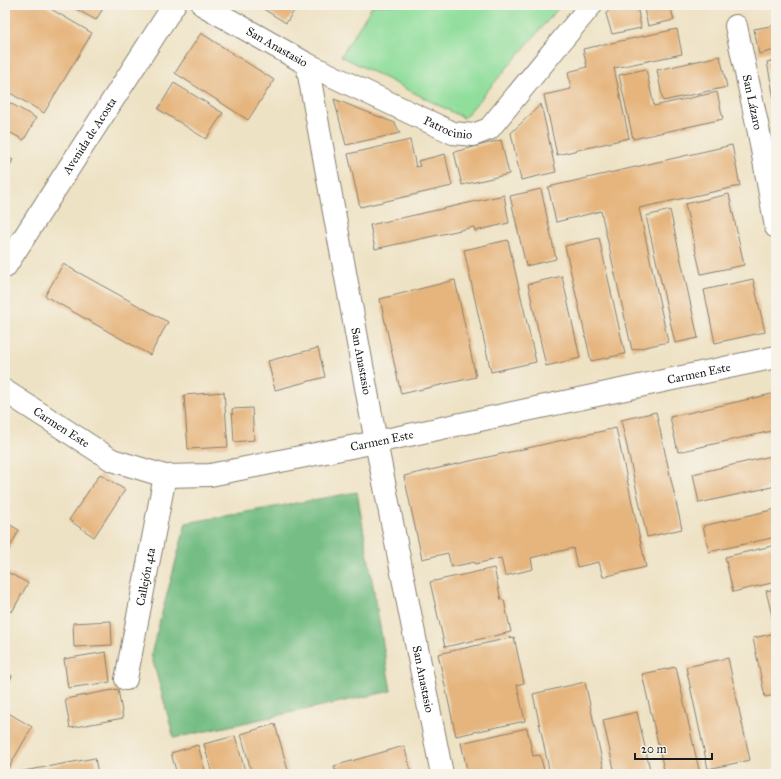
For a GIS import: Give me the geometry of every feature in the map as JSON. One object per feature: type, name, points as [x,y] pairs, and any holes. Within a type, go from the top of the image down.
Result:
[{"type":"street","name":"Avenida de Acosta","points":[[5,266],[174,5]]},
{"type":"street","name":"San Anastasio","points":[[203,5],[307,64],[376,442],[442,774]]},
{"type":"street","name":"Patrocinio","points":[[307,64],[454,133],[473,135],[489,129],[591,5]]},
{"type":"street","name":"San Lázaro","points":[[736,26],[759,134],[776,227]]},
{"type":"street","name":"Carmen Este","points":[[5,391],[112,460],[165,476],[210,475],[376,442],[776,357]]},
{"type":"street","name":"Callejón 4ta","points":[[126,679],[165,476]]},
{"type":"green space","points":[[373,5],[561,5],[464,118],[341,56]]},
{"type":"green space","points":[[357,492],[391,691],[174,738],[151,654],[186,523]]},
{"type":"building","points":[[5,5],[44,5],[92,33],[44,113],[5,90]]},
{"type":"building","points":[[69,5],[105,5],[96,20]]},
{"type":"building","points":[[257,5],[298,5],[286,23]]},
{"type":"building","points":[[613,5],[637,5],[641,28],[612,34],[606,14]]},
{"type":"building","points":[[643,5],[670,5],[674,20],[648,26]]},
{"type":"building","points":[[776,25],[776,50],[759,54],[754,29]]},
{"type":"building","points":[[677,29],[682,54],[614,68],[629,138],[557,155],[544,95],[571,89],[568,72],[587,67],[583,49]]},
{"type":"building","points":[[201,33],[274,80],[248,120],[175,73]]},
{"type":"building","points":[[720,56],[727,87],[663,101],[657,70]]},
{"type":"building","points":[[776,60],[776,99],[774,99],[767,62]]},
{"type":"building","points":[[646,69],[654,106],[717,92],[723,119],[633,139],[619,75]]},
{"type":"building","points":[[174,83],[223,113],[206,139],[158,109]]},
{"type":"building","points":[[334,99],[395,123],[400,133],[346,145]]},
{"type":"building","points":[[5,100],[36,118],[24,140],[5,130]]},
{"type":"building","points":[[541,104],[556,172],[521,180],[511,133]]},
{"type":"building","points":[[410,140],[416,167],[420,166],[418,161],[445,154],[452,186],[360,207],[348,154]]},
{"type":"building","points":[[501,140],[509,174],[462,185],[454,152]]},
{"type":"building","points":[[732,145],[740,186],[639,208],[668,342],[632,350],[601,211],[556,222],[548,187]]},
{"type":"building","points":[[5,156],[13,160],[5,174]]},
{"type":"building","points":[[541,189],[556,259],[526,266],[510,196]]},
{"type":"building","points":[[729,194],[744,265],[701,274],[685,204]]},
{"type":"building","points":[[504,195],[509,223],[475,231],[474,227],[375,249],[370,225]]},
{"type":"building","points":[[670,210],[698,338],[675,343],[646,216]]},
{"type":"building","points":[[599,238],[625,354],[591,361],[565,246]]},
{"type":"building","points":[[508,240],[536,362],[491,372],[464,250]]},
{"type":"building","points":[[63,264],[168,322],[150,355],[45,296]]},
{"type":"building","points":[[562,276],[580,358],[546,366],[528,284]]},
{"type":"building","points":[[753,279],[765,332],[715,343],[704,290]]},
{"type":"building","points":[[455,280],[476,377],[401,394],[380,299]]},
{"type":"building","points":[[318,348],[325,377],[275,390],[268,361]]},
{"type":"building","points":[[224,392],[228,447],[188,449],[184,395]]},
{"type":"building","points":[[776,393],[776,430],[678,452],[670,417]]},
{"type":"building","points":[[252,408],[254,440],[234,442],[232,409]]},
{"type":"building","points":[[656,412],[682,529],[647,537],[621,420]]},
{"type":"building","points":[[616,428],[646,567],[603,577],[599,562],[577,567],[573,548],[531,558],[533,569],[505,576],[501,558],[475,564],[475,562],[451,567],[448,553],[422,559],[404,476]]},
{"type":"building","points":[[776,455],[776,486],[699,503],[693,474]]},
{"type":"building","points":[[100,474],[125,490],[94,537],[69,520]]},
{"type":"building","points":[[776,509],[776,537],[709,552],[703,526]]},
{"type":"building","points":[[5,522],[19,530],[7,553],[5,552]]},
{"type":"building","points":[[776,545],[776,582],[733,592],[725,557]]},
{"type":"building","points":[[494,568],[501,600],[504,600],[511,632],[445,647],[430,582]]},
{"type":"building","points":[[5,571],[28,583],[12,612],[5,608]]},
{"type":"building","points":[[776,589],[776,624],[774,624],[766,591]]},
{"type":"building","points":[[111,621],[112,645],[74,647],[73,623]]},
{"type":"building","points":[[776,633],[776,695],[765,697],[753,638]]},
{"type":"building","points":[[514,637],[524,683],[517,685],[525,721],[456,736],[438,654]]},
{"type":"building","points":[[106,652],[110,682],[68,688],[64,659]]},
{"type":"building","points":[[728,658],[750,760],[708,769],[686,667]]},
{"type":"building","points":[[676,667],[699,770],[683,774],[665,774],[642,674]]},
{"type":"building","points":[[5,673],[12,676],[5,689]]},
{"type":"building","points":[[585,682],[605,774],[550,774],[533,694]]},
{"type":"building","points":[[118,689],[123,718],[70,728],[65,699]]},
{"type":"building","points":[[5,711],[32,727],[5,774]]},
{"type":"building","points":[[637,712],[651,774],[615,774],[603,720]]},
{"type":"building","points":[[275,724],[289,774],[252,774],[241,734]]},
{"type":"building","points":[[527,728],[533,756],[540,755],[545,774],[468,774],[461,743]]},
{"type":"building","points":[[235,736],[246,774],[212,774],[204,744]]},
{"type":"building","points":[[198,745],[206,774],[177,774],[171,753]]},
{"type":"building","points":[[404,746],[412,774],[337,774],[334,766]]},
{"type":"building","points":[[95,758],[98,774],[13,774],[13,773]]}]
